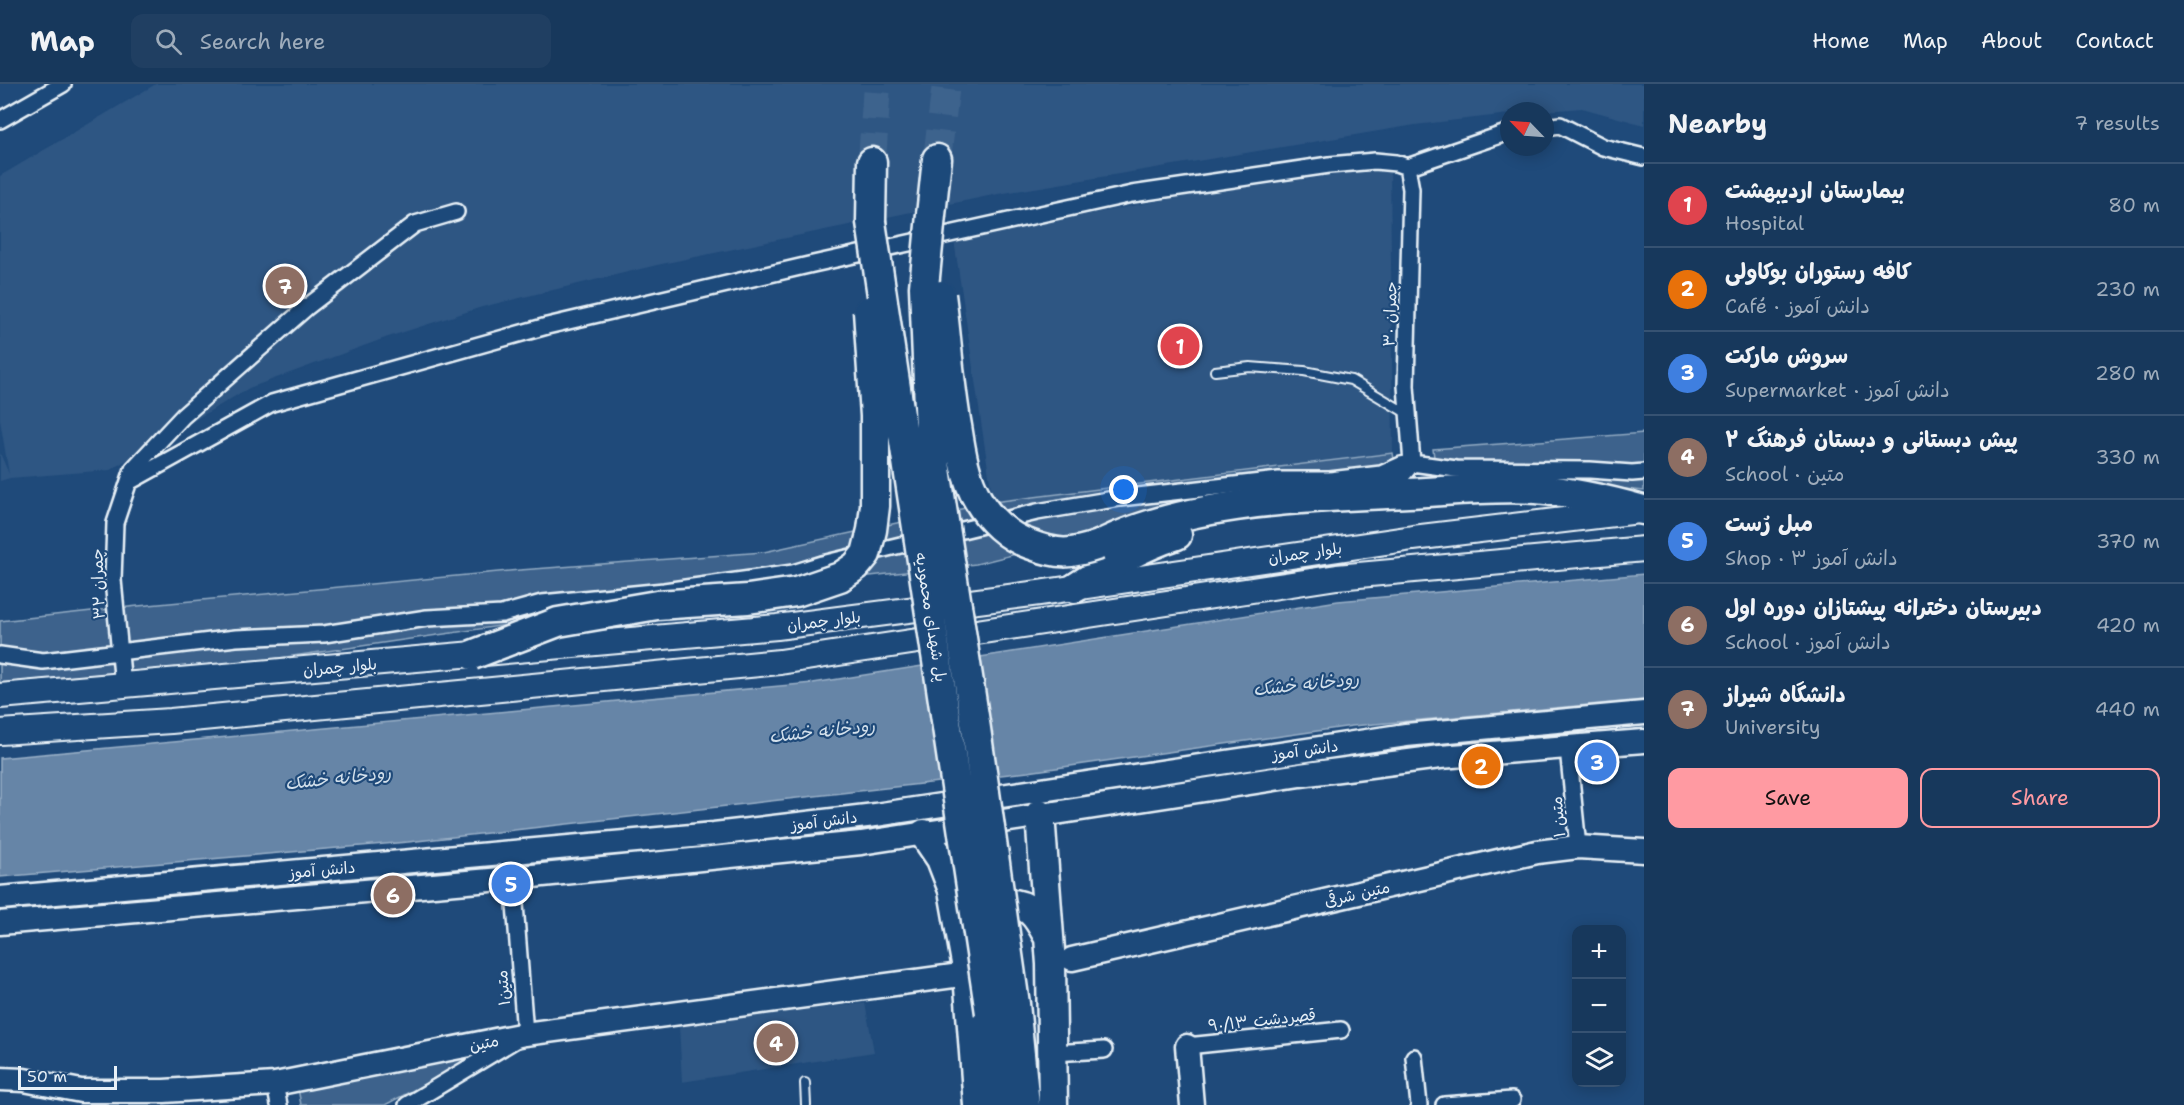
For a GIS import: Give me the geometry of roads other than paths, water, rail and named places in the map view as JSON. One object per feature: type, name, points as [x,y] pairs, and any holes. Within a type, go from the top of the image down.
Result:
[{"type":"highway","points":[[937,159],[931,216],[951,392],[964,465],[978,500],[997,524],[1022,542],[1050,551],[1076,553],[1116,536],[1170,519],[1231,507],[1299,500],[1500,488],[1535,489],[1596,498],[1643,510]]},
{"type":"highway","points":[[472,655],[558,622],[657,605],[748,599],[796,592],[840,577],[856,567],[866,554],[875,506],[875,416],[868,312],[873,162]]},
{"type":"highway","name":"پل شهدای محمودیه","points":[[931,216],[924,287],[930,430],[981,762],[1003,1008]]},
{"type":"highway","name":"پل شهدای محمودیه","points":[[871,222],[1003,1008]]},
{"type":"highway","points":[[1075,588],[1138,550],[1266,503]]},
{"type":"highway","points":[[1040,814],[1050,938],[1053,1105]]},
{"type":"highway","points":[[924,834],[941,859],[953,890],[978,1105]]},
{"type":"highway","points":[[962,969],[970,930],[984,912],[994,905],[1016,903],[1029,909],[1050,938]]},
{"type":"highway","points":[[1000,1105],[1003,1008]]},
{"type":"highway","points":[[1003,1008],[1024,1105]]},
{"type":"main road","name":"بلوار چمران","points":[[0,696],[777,627],[1075,588],[1413,538],[1643,510]]},
{"type":"main road","name":"بلوار چمران","points":[[0,732],[183,719],[780,662],[1337,577],[1644,549]]},
{"type":"main road","name":"دانش آموز","points":[[0,898],[748,830],[886,813],[1406,735],[1644,713]]},
{"type":"main road","name":"دانش آموز","points":[[0,923],[513,878],[861,843],[1040,814],[1440,757],[1644,741]]},
{"type":"main road","name":"متین شرقی","points":[[1072,959],[1537,852],[1578,847],[1644,850]]},
{"type":"main road","name":"متین","points":[[0,1078],[24,1080],[81,1091],[164,1090],[277,1095],[525,1034],[962,969]]},
{"type":"main road","points":[[1187,1046],[1192,1105]]},
{"type":"street","points":[[0,120],[63,84]]},
{"type":"street","points":[[1554,126],[1560,125],[1603,147],[1644,157]]},
{"type":"street","points":[[129,482],[272,403],[547,326],[813,264],[1132,194],[1329,165],[1375,161],[1396,163],[1407,167],[1500,135]]},
{"type":"street","name":"۳۰ چمران","points":[[1407,167],[1411,189],[1406,386],[1412,463]]},
{"type":"street","name":"۳۲ چمران","points":[[123,686],[112,580],[115,523],[133,469],[183,416],[308,306],[415,224],[456,212]]},
{"type":"street","points":[[1412,463],[1422,476],[1435,484],[1500,488]]},
{"type":"street","points":[[1299,500],[1388,485],[1403,476],[1412,463]]},
{"type":"street","points":[[0,655],[42,661],[236,638],[324,634],[427,618],[502,614],[542,603],[664,591],[793,573],[1037,512],[1120,498],[1279,480],[1330,480],[1381,474],[1412,463],[1456,469],[1644,472]]},
{"type":"street","name":"متین ۱","points":[[1568,748],[1578,847]]},
{"type":"street","name":"متین۱","points":[[513,878],[525,1034]]},
{"type":"street","points":[[958,1018],[962,969]]},
{"type":"street","name":"۹۰/۱۳ قصردشت","points":[[1187,1046],[1341,1030]]},
{"type":"street","points":[[407,1105],[525,1034]]},
{"type":"street","points":[[1053,1053],[1104,1050]]},
{"type":"street","points":[[1414,1057],[1419,1105]]},
{"type":"street","points":[[1444,1105],[1512,1100]]},
{"type":"lane","points":[[1215,371],[1250,367],[1304,371],[1351,380],[1409,415]]},
{"type":"lane","points":[[806,1083],[806,1105]]},
{"type":"water","name":"رودخانه خشک","points":[[1644,574],[1644,700],[1352,726],[1028,772],[408,842],[0,877],[0,758],[813,683],[1338,601]]},
{"type":"tunnel","points":[[872,162],[877,84]]},
{"type":"tunnel","points":[[937,159],[946,84]]},
{"type":"place","name":"دانشگاه شیراز","points":[[285,286]]},
{"type":"place","name":"بیمارستان اردیبهشت","points":[[1180,346]]},
{"type":"place","name":"سروش مارکت","points":[[1597,762]]},
{"type":"place","name":"کافه رستوران بوکاولی","points":[[1481,766]]},
{"type":"place","name":"مبل رُست","points":[[511,884]]},
{"type":"place","name":"دبیرستان دخترانه پیشتازان دوره اول","points":[[393,895]]},
{"type":"place","name":"پیش دبستانی و دبستان فرهنگ ۲","points":[[776,1043]]}]
